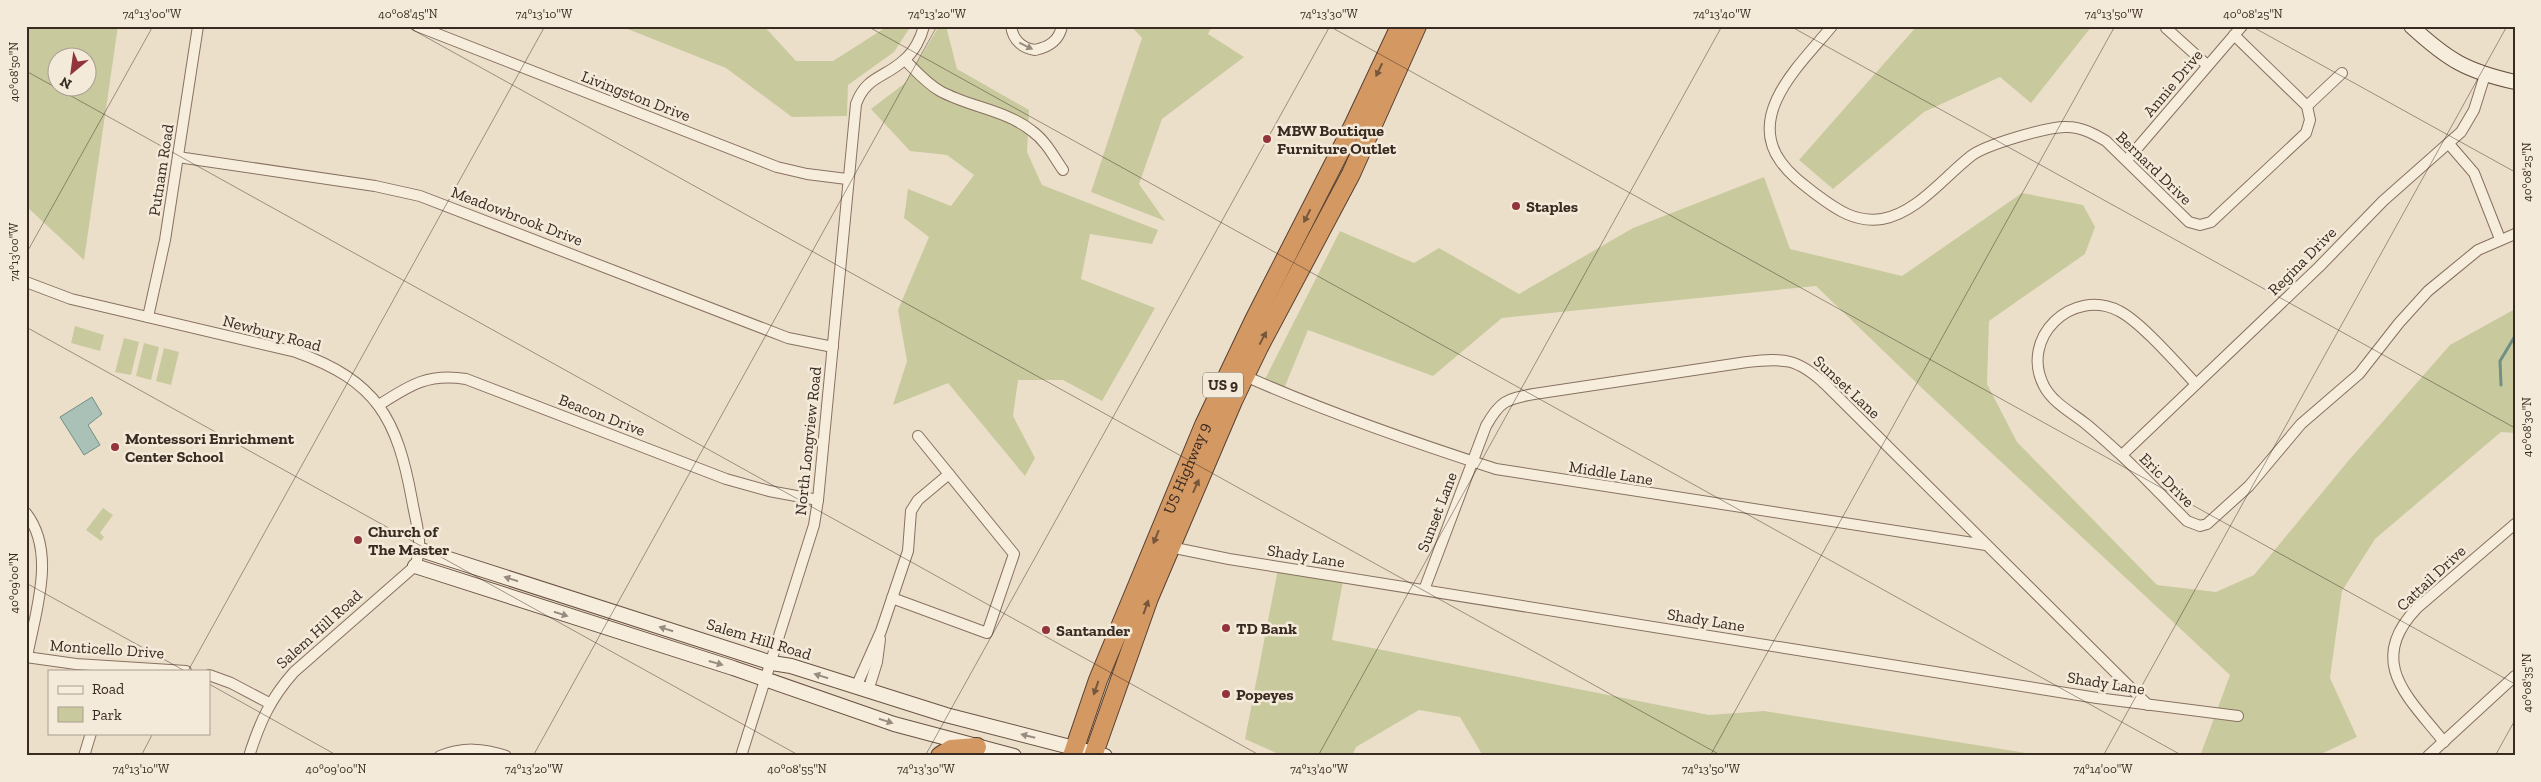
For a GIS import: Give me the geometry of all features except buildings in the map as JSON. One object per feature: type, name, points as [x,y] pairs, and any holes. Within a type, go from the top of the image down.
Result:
[{"type":"highway","name":"US Highway 9","points":[[1074,752],[1098,680],[1204,425],[1254,320],[1354,124],[1400,26]]},
{"type":"highway","name":"US Highway 9","points":[[1098,754],[1114,692],[1170,547],[1245,376],[1351,174],[1418,26]]},
{"type":"highway","points":[[940,756],[951,749],[977,747]]},
{"type":"street","name":"Putnam Road","points":[[148,317],[165,240],[198,26]]},
{"type":"street","name":"Livingston Drive","points":[[417,26],[778,167],[807,174],[847,179]]},
{"type":"street","points":[[924,26],[919,41],[905,60],[920,76],[942,92],[1020,123],[1048,146],[1063,170]]},
{"type":"street","points":[[1011,26],[1015,38],[1020,44],[1035,50],[1051,45],[1060,35],[1062,26]]},
{"type":"street","name":"Bernard Drive","points":[[1832,26],[1779,93],[1773,106],[1770,126],[1777,156],[1788,171],[1844,213],[1872,220],[1889,218],[1902,212],[1978,152],[2051,128],[2068,127],[2093,133],[2127,160],[2189,222],[2204,225],[2214,220],[2306,133],[2310,120],[2307,106]]},
{"type":"street","name":"Annie Drive","points":[[2127,160],[2242,26]]},
{"type":"street","points":[[2413,27],[2444,56],[2485,76],[2515,82]]},
{"type":"street","points":[[2166,28],[2207,65]]},
{"type":"street","points":[[2234,35],[2307,106],[2342,73]]},
{"type":"street","name":"North Longview Road","points":[[741,756],[772,663],[814,525],[833,347],[847,179],[858,97],[869,82],[905,60]]},
{"type":"street","name":"Regina Drive","points":[[2122,455],[2319,267],[2384,201],[2448,144],[2471,116],[2485,76]]},
{"type":"street","points":[[2448,144],[2474,173],[2500,239]]},
{"type":"street","name":"Meadowbrook Drive","points":[[178,156],[375,186],[420,196],[788,338],[833,347]]},
{"type":"street","name":"Eric Drive","points":[[2196,384],[2131,319],[2120,311],[2109,307],[2087,305],[2067,311],[2052,322],[2041,340],[2039,367],[2044,384],[2057,403],[2122,455],[2187,521],[2200,526],[2207,524],[2249,486],[2301,424],[2359,374],[2399,323],[2428,291],[2466,258],[2500,239],[2515,234]]},
{"type":"street","name":"Newbury Road","points":[[26,282],[71,298],[296,352],[322,362],[356,382],[379,405],[396,435],[406,462],[421,550]]},
{"type":"street","name":"Sunset Lane","points":[[1424,590],[1494,411],[1507,400],[1534,394],[1747,362],[1772,359],[1791,361],[1804,366],[1825,384],[2148,706]]},
{"type":"street","name":"Middle Lane","points":[[1245,376],[1279,391],[1496,469],[1615,489],[1986,545]]},
{"type":"street","name":"Beacon Drive","points":[[379,405],[411,384],[424,380],[444,377],[466,379],[726,479],[769,491],[818,500]]},
{"type":"street","points":[[892,598],[987,633],[1014,554],[918,436]]},
{"type":"street","points":[[866,715],[862,689],[877,662],[881,631],[908,551],[909,520],[912,508],[918,500],[950,474]]},
{"type":"street","points":[[26,513],[37,532],[44,565],[26,657]]},
{"type":"street","name":"Cattail Drive","points":[[2444,742],[2400,687],[2394,664],[2397,637],[2405,621],[2417,608],[2515,524]]},
{"type":"street","name":"Shady Lane","points":[[1170,547],[1229,559],[2148,706],[2238,716]]},
{"type":"street","name":"Salem Hill Road","points":[[249,756],[269,703],[294,672],[415,566],[421,550],[772,663],[791,666],[946,715],[1074,752],[1098,754]]},
{"type":"street","points":[[415,566],[766,680],[866,715],[1014,756]]},
{"type":"street","name":"Monticello Drive","points":[[26,657],[102,668],[158,670]]},
{"type":"street","points":[[210,675],[238,686],[269,703]]},
{"type":"street","points":[[2428,756],[2515,676]]},
{"type":"street","points":[[84,756],[91,734]]},
{"type":"street","points":[[440,756],[462,749],[476,749],[506,756]]},
{"type":"green space","points":[[26,26],[118,26],[84,260],[26,206]]},
{"type":"green space","points":[[620,26],[764,26],[796,61],[833,61],[888,26],[911,26],[894,52],[848,85],[847,116],[792,117],[726,68]]},
{"type":"green space","points":[[939,26],[946,26],[957,69],[1029,110],[1027,152],[1042,185],[1158,230],[1152,244],[1090,234],[1081,279],[1155,308],[1102,401],[1063,380],[1018,380],[1013,416],[1035,458],[1025,476],[948,383],[893,405],[907,361],[898,310],[929,237],[904,218],[908,189],[951,206],[974,175],[947,155],[910,151],[871,109],[905,83]]},
{"type":"green space","points":[[1131,26],[1212,26],[1208,34],[1244,57],[1162,119],[1139,184],[1165,221],[1091,192],[1142,38]]},
{"type":"green space","points":[[1917,26],[2092,26],[2031,103],[2000,77],[1924,112],[1833,189],[1799,160]]},
{"type":"green space","points":[[1764,177],[1790,249],[1902,276],[2022,193],[2083,205],[2095,227],[2085,254],[1989,321],[1987,384],[2017,442],[2157,585],[2216,592],[2254,575],[2349,460],[2450,345],[2515,309],[2515,433],[2501,432],[2375,539],[2342,591],[2330,678],[2357,737],[2317,756],[2200,756],[2230,675],[1925,391],[1816,286],[1502,318],[1433,376],[1308,330],[1283,391],[1263,383],[1340,231],[1414,263],[1439,248],[1519,294],[1633,228]]},
{"type":"green space","points":[[75,326],[104,335],[100,351],[71,343]]},
{"type":"green space","points":[[124,338],[139,342],[131,375],[115,372]]},
{"type":"green space","points":[[144,343],[159,347],[151,380],[136,376]]},
{"type":"green space","points":[[164,348],[179,352],[171,385],[156,381]]},
{"type":"green space","points":[[103,508],[113,515],[100,533],[104,537],[101,541],[86,530]]},
{"type":"green space","points":[[1278,569],[1344,576],[1332,640],[1709,715],[1764,711],[2045,756],[1483,756],[1460,717],[1419,710],[1356,747],[1352,756],[1283,756],[1245,739]]},
{"type":"shaded area","points":[[92,397],[102,414],[88,425],[100,445],[84,455],[60,417]]},
{"type":"waterway","points":[[2501,385],[2500,361],[2515,336]]},
{"type":"place","name":"MBW Boutique Furniture Outlet","points":[[1267,139]]},
{"type":"place","name":"Staples","points":[[1516,206]]},
{"type":"place","name":"Montessori Enrichment Center School","points":[[115,447]]},
{"type":"place","name":"Church of The Master","points":[[358,540]]},
{"type":"place","name":"TD Bank","points":[[1226,628]]},
{"type":"place","name":"Santander","points":[[1046,630]]},
{"type":"place","name":"Popeyes","points":[[1226,694]]}]
